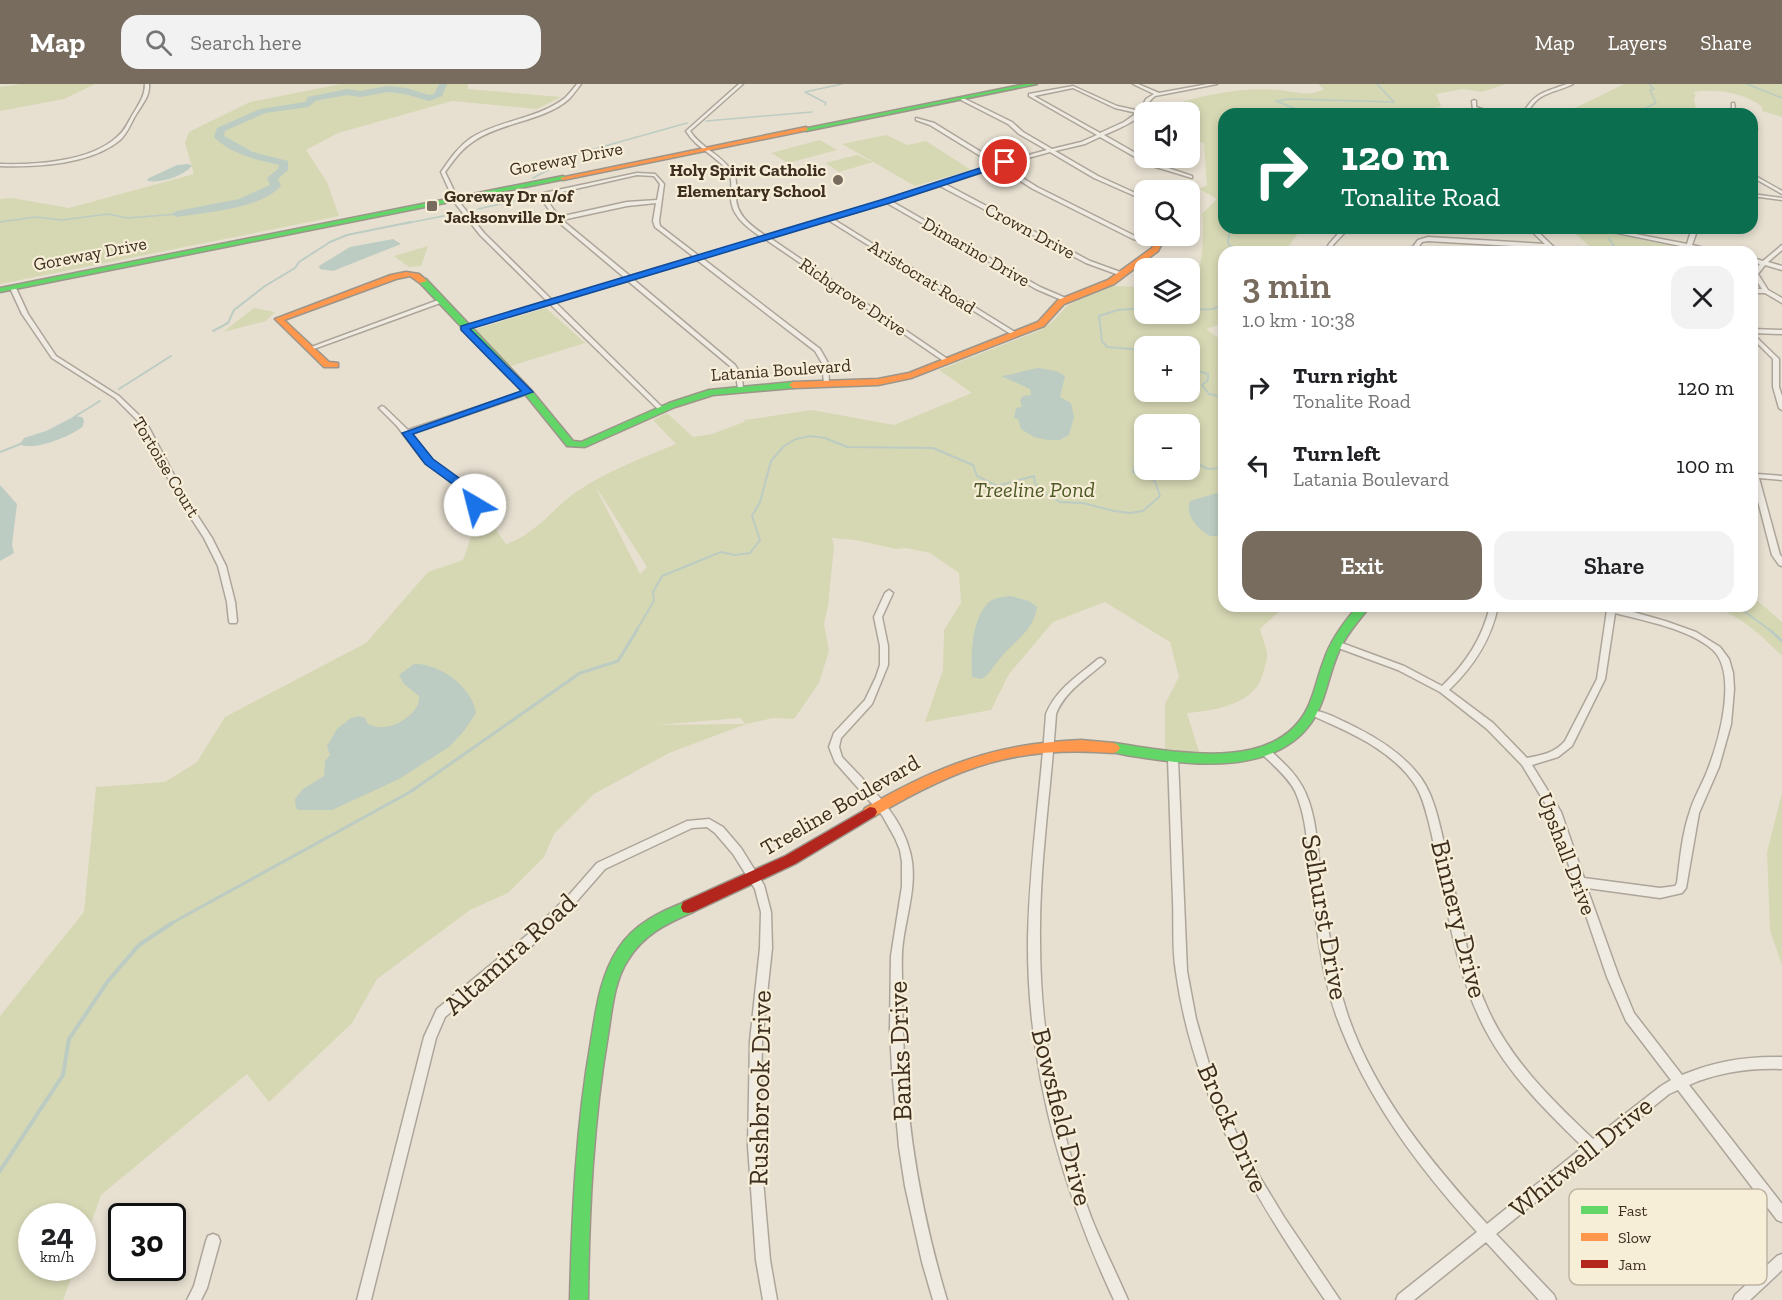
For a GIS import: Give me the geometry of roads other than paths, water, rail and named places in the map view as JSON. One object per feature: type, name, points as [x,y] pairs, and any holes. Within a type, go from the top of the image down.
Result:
[{"type":"street","points":[[0,165],[28,165],[60,161],[96,151],[111,144],[119,138],[144,100],[147,84]]},
{"type":"street","points":[[579,84],[574,92],[559,104],[487,131],[454,152],[443,172],[457,198],[482,234],[662,410]]},
{"type":"street","name":"Richgrove Drive","points":[[741,84],[689,129],[690,135],[731,173],[734,181],[732,201],[737,215],[765,237],[947,361]]},
{"type":"street","name":"Goreway Drive","points":[[0,290],[457,198],[964,100],[1034,84]]},
{"type":"street","points":[[1135,84],[1158,94]]},
{"type":"street","points":[[1146,102],[1158,94],[1215,84]]},
{"type":"street","points":[[1530,108],[1537,97],[1571,84]]},
{"type":"street","points":[[1134,111],[1120,109],[1073,87],[1030,95],[1134,153]]},
{"type":"street","points":[[964,100],[975,109],[1012,127],[1096,177],[1134,194]]},
{"type":"street","points":[[1474,102],[1474,108]]},
{"type":"street","points":[[1732,108],[1733,104]]},
{"type":"street","points":[[464,328],[887,201],[998,165],[1052,151],[1121,127],[1134,117]]},
{"type":"street","points":[[918,119],[932,124],[1035,188],[1134,238]]},
{"type":"street","points":[[1164,168],[1190,177]]},
{"type":"street","points":[[741,388],[739,376],[733,366],[558,219],[541,195],[645,173],[655,175],[662,186],[657,226],[818,350],[825,363],[827,383]]},
{"type":"street","points":[[1758,179],[1782,193]]},
{"type":"street","name":"Crown Drive","points":[[940,184],[1088,262],[1122,274]]},
{"type":"street","points":[[1758,196],[1782,199]]},
{"type":"street","points":[[558,219],[627,204],[659,201]]},
{"type":"street","name":"Dimarino Drive","points":[[887,201],[1038,288],[1066,300]]},
{"type":"street","name":"Aristocrat Road","points":[[828,218],[1016,335]]},
{"type":"street","points":[[1331,246],[1341,234]]},
{"type":"street","points":[[1537,234],[1550,246]]},
{"type":"street","points":[[1627,234],[1689,246]]},
{"type":"street","points":[[1638,234],[1689,246]]},
{"type":"street","points":[[1689,246],[1693,234]]},
{"type":"street","points":[[1418,246],[1423,240],[1550,246]]},
{"type":"street","points":[[1479,242],[1481,246]]},
{"type":"street","name":"Latania Boulevard","points":[[309,349],[279,322],[282,315],[410,273],[416,274],[464,328],[528,392],[566,441],[576,446],[589,443],[704,394],[741,388],[894,380],[1041,324],[1066,300],[1111,282],[1153,246]]},
{"type":"street","points":[[1758,270],[1782,247]]},
{"type":"street","points":[[1758,262],[1782,270]]},
{"type":"street","points":[[1758,279],[1766,291],[1782,302]]},
{"type":"street","name":"Tortoise Court","points":[[13,288],[25,314],[54,357],[117,398],[143,422],[182,498],[208,538],[222,566],[233,621]]},
{"type":"street","points":[[1758,291],[1766,291]]},
{"type":"street","points":[[335,365],[327,365],[309,349],[441,301]]},
{"type":"street","points":[[1758,333],[1782,332]]},
{"type":"street","points":[[1758,340],[1776,359],[1776,387],[1782,408]]},
{"type":"street","points":[[407,433],[528,392]]},
{"type":"street","points":[[382,408],[407,433],[429,461],[462,486],[475,505]]},
{"type":"street","points":[[1758,475],[1782,478]]},
{"type":"street","points":[[1758,488],[1776,555],[1782,563]]},
{"type":"street","points":[[1770,530],[1782,530]]},
{"type":"street","name":"Banks Drive","points":[[889,593],[878,617],[885,655],[880,677],[869,702],[837,736],[834,747],[838,759],[897,831],[907,862],[908,873],[897,956],[898,1082],[906,1158],[940,1300]]},
{"type":"street","name":"Treeline Boulevard","points":[[579,1300],[580,1223],[587,1124],[607,1003],[614,970],[621,954],[649,925],[806,852],[928,777],[991,755],[1049,747],[1108,747],[1173,759],[1216,760],[1265,751],[1291,735],[1314,713],[1336,644],[1349,622],[1358,612]]},
{"type":"street","points":[[1443,690],[1468,664],[1484,641],[1492,612]]},
{"type":"street","points":[[1525,762],[1554,756],[1564,750],[1569,743],[1601,679],[1606,612]]},
{"type":"street","points":[[1580,882],[1660,893],[1678,890],[1682,885],[1695,812],[1716,761],[1728,702],[1727,663],[1722,654],[1712,645],[1692,633],[1623,612]]},
{"type":"street","name":"Upshall Drive","points":[[1336,644],[1395,666],[1443,690],[1490,726],[1525,762],[1556,812],[1624,1005],[1638,1029],[1762,1189]]},
{"type":"street","name":"Bowsfield Drive","points":[[1101,661],[1057,699],[1051,714],[1036,909],[1037,1010],[1048,1082],[1067,1158],[1100,1254],[1121,1300]]},
{"type":"street","name":"Binnery Drive","points":[[1314,713],[1376,742],[1396,758],[1416,779],[1432,815],[1471,981],[1490,1027],[1525,1080],[1592,1147]]},
{"type":"street","name":"Selhurst Drive","points":[[1265,751],[1292,778],[1305,808],[1330,972],[1342,1015],[1359,1058],[1381,1098],[1411,1144],[1486,1233],[1549,1300]]},
{"type":"street","name":"Brock Drive","points":[[1173,759],[1181,971],[1200,1057],[1222,1119],[1248,1170],[1278,1220],[1333,1300]]},
{"type":"street","name":"Altamira Road","points":[[364,1300],[430,1037],[441,1013],[536,935],[601,866],[691,824],[709,823],[719,830],[737,851],[754,878]]},
{"type":"street","name":"Rushbrook Drive","points":[[754,878],[762,893],[767,928],[756,1041],[754,1146],[763,1260],[770,1300]]},
{"type":"street","name":"Whitwell Drive","points":[[1403,1300],[1665,1090],[1679,1082],[1717,1068],[1755,1063],[1782,1063]]},
{"type":"street","name":"Upshall Drive","points":[[1767,1196],[1782,1215]]},
{"type":"street","points":[[194,1300],[200,1288],[213,1241]]},
{"type":"street","points":[[1767,1275],[1782,1261]]},
{"type":"street","points":[[1740,1300],[1756,1285]]},
{"type":"waterway","points":[[177,214],[243,201],[276,186],[272,178],[283,170],[284,163],[241,151],[219,137],[220,130],[263,111],[309,104],[311,99],[347,92],[360,94],[388,89],[406,91],[429,98],[438,96],[443,84]]},
{"type":"waterway","points":[[825,105],[826,103],[805,92],[842,84]]},
{"type":"waterway","points":[[1294,108],[1276,101],[1289,99],[1394,102],[1377,84]]},
{"type":"waterway","points":[[1646,108],[1656,103],[1650,90],[1654,89],[1649,84]]},
{"type":"waterway","points":[[1747,84],[1782,98]]},
{"type":"waterway","points":[[706,121],[812,112]]},
{"type":"waterway","points":[[533,178],[580,153],[687,123]]},
{"type":"waterway","points":[[478,209],[523,199]]},
{"type":"waterway","points":[[0,222],[36,217],[62,220],[108,214],[128,218],[177,214]]},
{"type":"waterway","points":[[403,224],[453,214]]},
{"type":"waterway","points":[[213,331],[228,323],[234,310],[265,286],[295,268],[299,262],[330,242],[347,235],[411,222]]},
{"type":"waterway","points":[[1229,234],[1228,244],[1231,246]]},
{"type":"waterway","points":[[1609,239],[1614,246]]},
{"type":"waterway","points":[[1200,310],[1218,307]]},
{"type":"waterway","points":[[1134,309],[1118,310],[1099,316],[1102,341],[1107,347],[1134,349]]},
{"type":"waterway","points":[[119,389],[171,356]]},
{"type":"waterway","points":[[1200,371],[1208,374],[1208,380],[1202,385],[1209,394],[1218,396]]},
{"type":"waterway","points":[[74,417],[100,401]]},
{"type":"waterway","points":[[636,631],[654,601],[653,592],[662,576],[721,552],[735,555],[750,553],[760,540],[752,516],[760,502],[771,461],[784,446],[796,439],[810,436],[825,438],[847,447],[933,448],[973,465],[977,476],[997,486],[1034,476],[1035,483],[1042,492],[1060,502],[1083,503],[1130,513],[1143,511],[1160,496],[1153,480]]},
{"type":"waterway","points":[[0,452],[23,443]]},
{"type":"waterway","points":[[1200,465],[1208,469],[1218,468]]},
{"type":"waterway","points":[[1134,468],[1134,472]]},
{"type":"waterway","points":[[1745,612],[1771,631]]},
{"type":"waterway","points":[[170,924],[410,792],[580,673],[618,661],[637,630]]},
{"type":"waterway","points":[[1770,630],[1782,641]]},
{"type":"waterway","points":[[0,1171],[63,1075],[69,1039],[108,981],[139,945],[172,923]]},
{"type":"place","name":"Holy Spirit Catholic Elementary School","points":[[838,180]]},
{"type":"place","name":"Goreway Dr n/of Jacksonville Dr","points":[[432,206]]},
{"type":"park label","name":"Treeline Pond","points":[[1034,489]]}]
